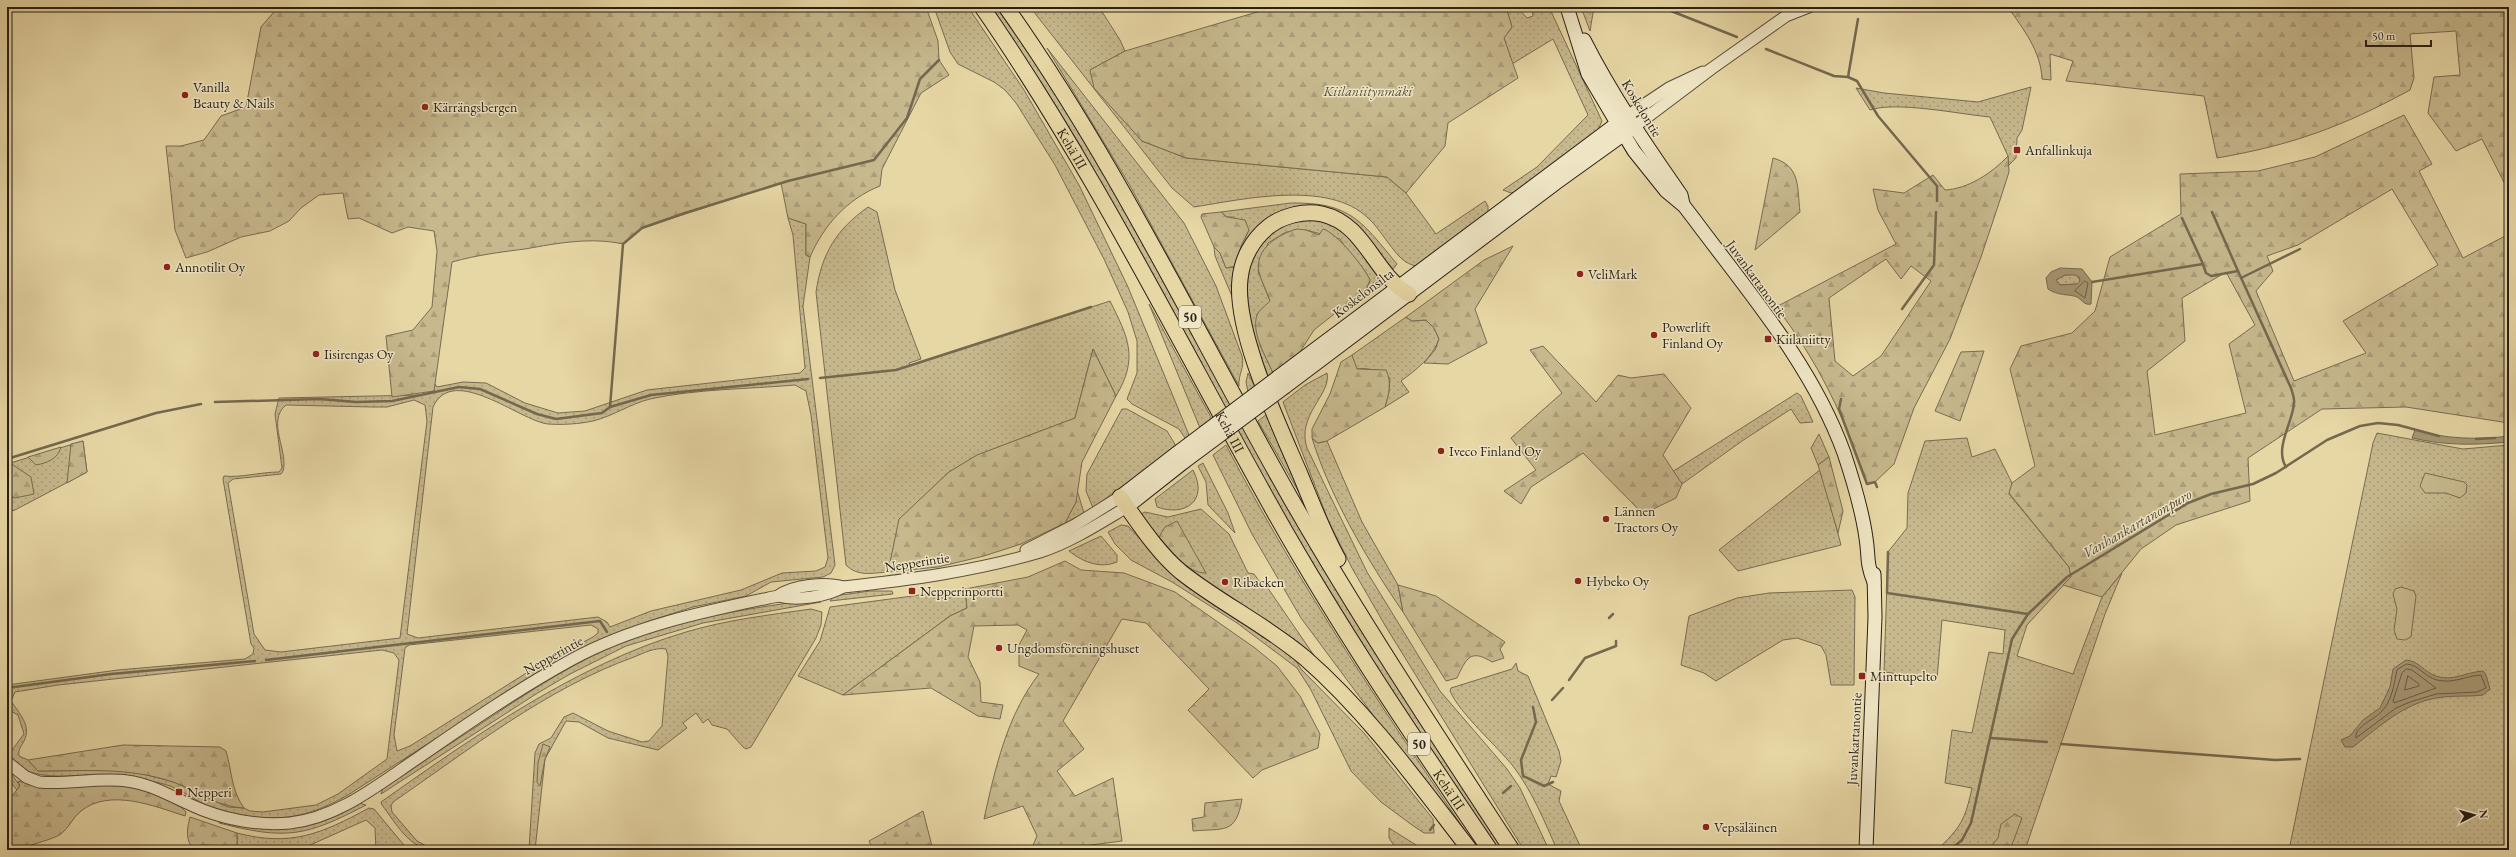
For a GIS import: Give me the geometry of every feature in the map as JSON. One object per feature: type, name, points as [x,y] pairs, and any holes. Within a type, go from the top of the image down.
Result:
[{"type":"highway","name":"Kehä III","points":[[982,7],[1035,85],[1090,178],[1273,510],[1349,637],[1490,850]]},
{"type":"highway","name":"Kehä III","points":[[1006,7],[1083,123],[1291,499],[1369,630],[1512,850]]},
{"type":"highway","points":[[1369,630],[1353,588],[1329,543],[1268,397],[1247,337],[1240,298],[1240,280],[1243,264],[1251,246],[1261,233],[1273,223],[1286,217],[1313,213],[1326,216],[1345,224],[1359,238],[1403,291]]},
{"type":"highway","points":[[1123,502],[1162,552],[1180,571],[1276,636],[1326,678],[1384,739],[1470,850]]},
{"type":"main road","name":"Koskelontie","points":[[1566,7],[1625,125],[1681,195],[1684,206]]},
{"type":"main road","name":"Koskelonsilta","points":[[1123,502],[1625,125]]},
{"type":"main road","name":"Juvankartanontie","points":[[1684,206],[1786,344],[1814,387],[1846,459],[1856,490],[1866,539],[1867,565],[1874,582],[1875,617],[1866,850]]},
{"type":"street","points":[[1625,125],[1711,69],[1786,16],[1808,7]]},
{"type":"street","name":"Nepperintie","points":[[7,762],[26,777],[39,782],[128,781],[167,793],[218,816],[271,824],[289,823],[318,816],[347,804],[536,681],[578,656],[656,625],[705,611],[778,596],[785,591],[833,584],[843,587],[937,575],[995,562],[1039,544],[1123,502]]},
{"type":"green space","points":[[278,7],[926,7],[938,41],[939,60],[949,75],[921,93],[882,169],[880,186],[857,198],[838,214],[822,234],[810,257],[806,255],[806,224],[788,218],[781,183],[642,228],[623,244],[599,241],[574,242],[489,254],[452,262],[434,391],[392,397],[386,336],[413,330],[432,307],[437,251],[434,231],[408,227],[392,233],[359,218],[348,219],[343,193],[319,195],[301,208],[289,221],[270,231],[241,237],[207,252],[186,258],[175,230],[166,146],[181,146],[204,140],[221,116],[246,107],[261,27]]},
{"type":"green space","points":[[934,7],[968,7],[1024,90],[1079,185],[1128,287],[1189,435],[1185,438],[1179,429],[1132,404],[1127,399],[1137,373],[1137,341],[1128,312],[1104,259],[1055,165],[1016,103],[1005,90],[994,82],[958,64],[950,52]]},
{"type":"green space","points":[[990,7],[999,7],[1087,142],[1433,741],[1503,850],[1498,850],[1380,672],[1283,515],[1080,145],[1045,88]]},
{"type":"green space","points":[[1030,7],[1099,7],[1120,40],[1125,51],[1090,70],[1142,141],[1186,158],[1387,177],[1406,193],[1436,234],[1485,201],[1488,206],[1488,214],[1417,267],[1401,259],[1373,222],[1368,218],[1351,206],[1331,199],[1285,195],[1237,200],[1194,207],[1172,188]]},
{"type":"green space","name":"Kiilaniitynmäki","points":[[1274,7],[1506,7],[1512,27],[1504,38],[1518,78],[1448,123],[1445,146],[1406,193],[1387,177],[1186,158],[1142,141],[1094,88],[1090,70],[1125,51]]},
{"type":"green space","points":[[1506,7],[1517,7],[1527,18],[1533,16],[1532,7],[1549,7],[1602,121],[1598,130],[1516,193],[1503,190],[1537,167],[1588,115],[1553,39],[1512,64],[1504,38],[1512,27]]},
{"type":"green space","points":[[1581,7],[1594,7],[1590,31]]},
{"type":"green space","points":[[2008,7],[2509,7],[2509,192],[2482,139],[2456,151],[2428,113],[2434,77],[2460,75],[2456,31],[2410,34],[2414,78],[2410,90],[2362,114],[2316,133],[2293,141],[2217,158],[2204,96],[2066,81],[2073,61],[2050,54],[2051,80],[2042,79],[2041,69],[2035,50]]},
{"type":"green space","points":[[1047,48],[1184,223],[1216,286],[1242,356],[1243,364],[1239,378],[1239,386],[1129,184]]},
{"type":"green space","points":[[2031,87],[2022,130],[2017,138],[2016,158],[2008,166],[2008,156],[1990,117],[1911,107],[1870,110],[1856,88],[1884,93],[1978,102]]},
{"type":"green space","points":[[2404,115],[2432,164],[2419,171],[2463,258],[2509,234],[2509,423],[2406,407],[2322,409],[2248,458],[2250,501],[2176,525],[2141,549],[2102,597],[2063,585],[2071,577],[2069,567],[2009,493],[2012,483],[2035,466],[2010,369],[2021,346],[2072,333],[2095,311],[2110,257],[2181,214],[2180,174],[2258,171],[2315,157]],"holes":[[[2392,189],[2438,265],[2343,321],[2366,353],[2294,381],[2256,291],[2273,271],[2267,256],[2298,245]],[[2226,272],[2255,325],[2229,344],[2246,413],[2155,435],[2147,371],[2185,341],[2182,298]]]},
{"type":"green space","points":[[2008,156],[2009,172],[1981,257],[1950,339],[1914,408],[1894,464],[1875,482],[1867,484],[1850,437],[1829,391],[1805,348],[1776,307],[1896,244],[1878,210],[1873,189],[1904,193],[1933,175],[1945,190],[1954,189],[1979,179]],"holes":[[[1886,259],[1901,279],[1911,266],[1931,281],[1881,356],[1853,376],[1835,361],[1829,298]]]},
{"type":"green space","points":[[1773,158],[1789,166],[1793,172],[1798,186],[1800,212],[1755,250]]},
{"type":"green space","points":[[1291,203],[1328,206],[1353,217],[1364,226],[1397,264],[1393,269],[1365,235],[1347,219],[1267,220],[1234,301],[1215,256],[1214,247],[1220,253],[1226,268],[1236,267],[1241,246],[1249,230],[1234,217],[1227,217],[1221,212]]},
{"type":"green space","points":[[868,207],[877,212],[895,290],[921,359],[909,363],[910,366],[1110,301],[1126,337],[1129,359],[1123,382],[1116,396],[1093,349],[1075,418],[978,455],[949,472],[900,519],[888,572],[860,573],[846,565],[816,292],[822,266],[832,244],[847,224]]},
{"type":"green space","points":[[1221,212],[1227,217],[1245,220],[1249,230],[1241,246],[1236,266],[1226,268],[1220,253],[1214,247],[1201,217],[1202,214]]},
{"type":"green space","points":[[788,218],[806,224],[806,255],[810,257],[803,306],[835,565],[831,573],[823,577],[771,582],[746,596],[693,607],[649,621],[606,638],[536,674],[348,795],[322,808],[305,814],[267,818],[230,814],[213,809],[179,790],[164,784],[95,775],[58,776],[35,773],[25,770],[16,763],[9,754],[24,734],[18,715],[7,709],[7,685],[118,670],[245,659],[253,654],[254,648],[251,644],[223,479],[224,476],[279,472],[282,468],[275,414],[279,398],[421,395],[434,391],[435,384],[437,387],[463,382],[486,383],[525,403],[558,413],[585,411],[647,390],[800,373],[805,368],[793,235]],"holes":[[[795,385],[806,391],[811,415],[828,558],[825,567],[816,571],[782,573],[741,590],[651,611],[610,627],[607,622],[598,617],[418,638],[407,634],[433,407],[443,395],[455,391],[471,392],[488,398],[536,421],[548,424],[565,424],[593,421],[650,399],[704,391]],[[414,400],[425,405],[427,421],[400,638],[281,652],[265,650],[254,634],[228,483],[233,479],[281,474],[284,463],[279,437],[278,419],[280,412],[286,405],[387,407]],[[591,625],[598,629],[598,633],[593,637],[536,667],[410,746],[397,751],[394,735],[405,648],[409,645]],[[382,650],[394,653],[399,660],[387,759],[338,794],[316,805],[263,812],[250,811],[244,808],[228,807],[174,782],[128,770],[38,771],[28,760],[19,756],[19,750],[26,735],[26,725],[11,701],[15,692],[58,685]]]},
{"type":"green space","points":[[1317,219],[1340,228],[1377,273],[1377,280],[1367,288],[1370,280],[1360,264],[1340,239],[1306,230],[1286,232],[1268,243],[1258,271],[1270,301],[1257,314],[1260,345],[1273,373],[1268,377],[1254,335],[1249,313],[1249,269],[1256,250],[1270,233],[1293,220]]},
{"type":"green space","points":[[1297,229],[1306,230],[1319,235],[1323,229],[1329,232],[1350,251],[1370,280],[1367,288],[1314,330],[1298,355],[1273,373],[1260,345],[1256,330],[1257,315],[1270,301],[1259,272],[1258,264],[1260,256],[1269,244],[1290,231]]},
{"type":"green space","points":[[1513,246],[1475,309],[1487,343],[1448,364],[1424,363],[1435,350],[1439,339],[1434,328],[1426,320],[1412,321],[1406,317],[1484,260]]},
{"type":"green space","points":[[2075,274],[2079,277],[2080,281],[2077,284],[2060,285],[2056,280],[2065,275]]},
{"type":"green space","points":[[1149,304],[1212,419],[1200,428]]},
{"type":"green space","points":[[1406,317],[1412,321],[1426,320],[1434,328],[1439,339],[1428,357],[1401,381],[1409,392],[1385,407],[1389,392],[1390,378],[1370,369],[1357,369],[1353,365],[1352,355]]},
{"type":"green space","points":[[1543,346],[1596,402],[1618,375],[1631,378],[1664,374],[1691,408],[1663,455],[1682,484],[1676,498],[1643,514],[1583,453],[1531,487],[1521,504],[1504,491],[1536,470],[1511,438],[1562,393],[1530,350]]},
{"type":"green space","points":[[1093,349],[1116,396],[1082,462],[1076,502],[1065,523],[1021,544],[984,556],[938,567],[888,572],[899,519],[949,472],[977,455],[1075,418]]},
{"type":"green space","points":[[1984,351],[1960,421],[1935,411],[1961,352]]},
{"type":"green space","points":[[1352,355],[1357,369],[1386,370],[1389,379],[1389,393],[1385,407],[1327,441],[1318,443],[1312,438],[1312,429],[1330,394],[1341,362]]},
{"type":"green space","points":[[1248,373],[1255,387],[1248,392],[1246,382]]},
{"type":"green space","points":[[1327,373],[1327,381],[1324,389],[1306,425],[1305,436],[1307,448],[1367,572],[1440,691],[1507,769],[1520,788],[1549,850],[1524,850],[1386,627],[1352,568],[1328,520],[1283,402],[1305,385]]},
{"type":"green space","points":[[1797,393],[1801,396],[1813,422],[1800,423],[1791,409],[1742,441],[1682,484],[1672,472]]},
{"type":"green space","points":[[1122,409],[1127,409],[1167,431],[1176,446],[1093,508],[1086,491],[1087,474]]},
{"type":"green space","points":[[1267,414],[1316,522],[1258,421]]},
{"type":"green space","points":[[2377,433],[2463,449],[2509,445],[2509,850],[2289,850],[2373,443]]},
{"type":"green space","points":[[1819,434],[1829,457],[1818,465],[1811,448]]},
{"type":"green space","points":[[1312,438],[1318,443],[1327,441],[1362,522],[1398,585],[1403,612],[1377,572],[1339,506]]},
{"type":"green space","points":[[1967,438],[1972,457],[1995,449],[2012,483],[2009,494],[2069,567],[2071,577],[2027,625],[2017,656],[2073,674],[2102,597],[2122,573],[2105,614],[2025,850],[1937,850],[1952,835],[1961,822],[1967,808],[1972,788],[1945,783],[1952,730],[1972,733],[1989,652],[2003,654],[2005,630],[1942,620],[1937,679],[1884,672],[1888,552],[1907,528],[1908,493],[1925,441]]},
{"type":"green space","points":[[83,441],[87,472],[15,510],[7,512],[7,464]]},
{"type":"green space","points":[[83,441],[87,472],[67,483],[71,444]]},
{"type":"green space","points":[[1226,445],[1284,550],[1346,651],[1478,850],[1385,731],[1301,618],[1252,534],[1213,455]]},
{"type":"green space","points":[[61,447],[60,451],[52,460],[44,463],[36,465],[28,457]]},
{"type":"green space","points":[[1829,457],[1843,511],[1838,533],[1818,465]]},
{"type":"green space","points":[[7,461],[31,477],[34,494],[15,498],[7,496]]},
{"type":"green space","points":[[1203,463],[1228,513],[1235,533],[1208,505],[1206,482],[1198,466]]},
{"type":"green space","points":[[1821,469],[1841,545],[1738,571],[1719,550]]},
{"type":"green space","points":[[1193,470],[1197,481],[1198,490],[1196,498],[1192,504],[1177,510],[1167,510],[1157,507],[1155,499]]},
{"type":"green space","points":[[2425,473],[2464,482],[2467,485],[2466,493],[2460,498],[2446,493],[2425,493],[2420,486]]},
{"type":"green space","points":[[1077,490],[1084,513],[1065,523],[1076,502]]},
{"type":"green space","points":[[1201,509],[1229,534],[1248,573],[1254,574],[1259,581],[1263,581],[1324,670],[1177,561],[1139,515],[1145,512],[1168,517]]},
{"type":"green space","points":[[1177,521],[1206,573],[1199,572],[1186,565],[1159,537],[1165,527]]},
{"type":"green space","points":[[1121,525],[1128,526],[1144,543],[1296,661],[1301,669],[1364,733],[1433,819],[1434,833],[1424,833],[1381,802],[1351,771],[1311,690],[1297,668],[1237,623],[1172,582],[1131,560],[1115,544],[1108,532]]},
{"type":"green space","points":[[1101,536],[1117,555],[1117,562],[1104,565],[1092,563],[1069,551]]},
{"type":"green space","points":[[1065,561],[1081,570],[1124,573],[1175,592],[1255,648],[1277,666],[1300,696],[1320,734],[1318,748],[1262,770],[1253,778],[1188,710],[1209,689],[1146,623],[1122,619],[1063,721],[1084,749],[1057,771],[1075,796],[1113,778],[1122,841],[1052,850],[1031,850],[1037,836],[1023,806],[984,819],[998,762],[1010,725],[1018,707],[1039,674],[1019,666],[1019,645],[1027,630],[1018,625],[974,626],[968,657],[980,682],[981,702],[1003,705],[1000,719],[978,716],[931,688],[843,695],[950,616],[967,608],[965,589],[1028,577]]},
{"type":"green space","points":[[1398,585],[1436,596],[1505,642],[1500,649],[1504,658],[1492,662],[1479,656],[1474,656],[1466,661],[1457,678],[1446,681],[1403,612]]},
{"type":"green space","points":[[2401,587],[2414,591],[2416,596],[2411,637],[2405,640],[2397,639],[2394,630],[2397,609],[2393,594],[2395,589]]},
{"type":"green space","points":[[965,589],[967,608],[950,616],[843,695],[798,676],[820,641],[830,607]]},
{"type":"green space","points":[[1852,590],[1855,597],[1854,685],[1831,685],[1826,655],[1821,646],[1797,638],[1783,640],[1716,681],[1704,673],[1681,665],[1689,616],[1737,598],[1769,593]]},
{"type":"green space","points":[[870,591],[892,591],[893,594],[830,601],[834,596]]},
{"type":"green space","points":[[817,599],[821,602],[703,623],[626,646],[570,674],[536,694],[381,794],[383,787],[528,693],[592,656],[609,648],[649,633],[720,614]]},
{"type":"green space","points":[[811,609],[822,612],[821,625],[816,638],[751,747],[746,749],[727,729],[712,725],[708,719],[703,723],[696,713],[683,723],[687,728],[658,750],[608,738],[579,722],[566,721],[545,759],[535,850],[529,850],[535,753],[539,744],[551,738],[564,717],[573,713],[608,731],[642,742],[649,741],[662,726],[668,656],[666,649],[646,652],[601,670],[569,686],[509,722],[393,802],[391,806],[392,812],[417,841],[434,850],[425,849],[410,840],[398,827],[382,805],[381,802],[489,728],[566,683],[605,663],[645,646],[686,632],[716,624]]},
{"type":"green space","points":[[1516,663],[1518,671],[1528,676],[1559,751],[1561,761],[1556,777],[1551,776],[1548,784],[1561,791],[1559,801],[1582,850],[1557,850],[1538,807],[1520,776],[1513,766],[1462,709],[1450,691],[1451,688],[1512,669]]},
{"type":"green space","points":[[543,744],[550,747],[545,759],[540,786],[537,782],[538,763]]},
{"type":"green space","points":[[123,745],[220,747],[226,751],[234,787],[244,808],[216,802],[173,782],[156,777],[106,771],[38,771],[28,760]]},
{"type":"green space","points":[[7,768],[20,786],[17,790],[7,778]]},
{"type":"green space","points":[[18,781],[29,784],[90,783],[134,786],[154,792],[172,800],[186,812],[185,816],[132,801],[105,801],[93,804],[81,811],[64,832],[57,836],[14,850],[7,850],[7,802],[20,786]]},
{"type":"green space","points":[[1242,799],[1236,819],[1232,824],[1221,829],[1193,831],[1192,819],[1204,817],[1205,803]]},
{"type":"green space","points":[[359,803],[366,805],[327,824],[295,832],[262,832],[219,823],[219,821],[271,828]]},
{"type":"green space","points":[[369,808],[374,809],[408,850],[376,850],[375,828],[366,820],[299,850],[237,850],[237,833],[274,839],[305,836],[336,825]]},
{"type":"green space","points":[[923,811],[933,850],[873,850],[869,841]]},
{"type":"green space","points":[[2015,814],[2022,818],[2010,850],[1988,850],[1998,838],[2001,824]]},
{"type":"green space","points":[[190,817],[237,833],[237,850],[229,850],[229,846],[201,845],[200,850],[194,850],[188,838]]},
{"type":"green space","points":[[1389,828],[1424,850],[1397,850],[1389,838]]},
{"type":"water","points":[[2060,268],[2082,269],[2092,282],[2091,304],[2086,304],[2076,297],[2048,289],[2046,278],[2051,272]],"holes":[[[2065,275],[2075,275],[2079,277],[2080,281],[2077,284],[2060,285],[2056,280]]]},
{"type":"water","points":[[2415,430],[2462,438],[2509,436],[2509,442],[2449,444],[2425,441],[2412,438]]},
{"type":"water","points":[[2406,660],[2414,662],[2432,674],[2442,678],[2483,671],[2486,675],[2490,689],[2483,695],[2443,697],[2414,705],[2392,717],[2353,747],[2345,747],[2341,740],[2350,736],[2363,720],[2380,708],[2390,687],[2393,669]]},
{"type":"waterway","points":[[1661,7],[1737,37]]},
{"type":"waterway","points":[[1858,19],[1848,77],[1857,81],[1878,116],[1937,186],[1937,201]]},
{"type":"waterway","points":[[1766,49],[1834,76],[1848,77]]},
{"type":"waterway","points":[[808,379],[651,395],[610,407],[623,244],[642,228],[685,213],[788,181],[874,160],[907,118],[920,79],[939,60]]},
{"type":"waterway","points":[[1902,309],[1934,265],[1936,212]]},
{"type":"waterway","points":[[2212,212],[2238,271]]},
{"type":"waterway","points":[[2182,218],[2203,264]]},
{"type":"waterway","points":[[2241,278],[2300,249]]},
{"type":"waterway","points":[[2092,282],[2203,264],[2206,273],[2211,276],[2238,271],[2294,397],[2293,410],[2283,443],[2282,452],[2286,467]]},
{"type":"waterway","points":[[820,378],[896,370],[1091,307]]},
{"type":"waterway","points":[[215,402],[320,399],[356,402],[392,401],[459,387],[480,389],[537,414],[556,419],[602,413],[610,407]]},
{"type":"waterway","points":[[1841,399],[1839,409],[1867,484],[1875,482],[1877,487]]},
{"type":"waterway","points":[[7,459],[156,413],[201,404]]},
{"type":"waterway","name":"Vanhankartanonpuro","points":[[1950,850],[1962,840],[1971,823],[2012,639],[2028,614],[2067,577],[2188,503],[2211,494],[2253,484],[2276,473],[2327,440],[2360,426],[2378,423],[2398,425],[2439,436]]},
{"type":"waterway","name":"Vanhankartanonpuro","points":[[2476,439],[2495,438]]},
{"type":"waterway","points":[[1888,552],[1887,593],[2028,614]]},
{"type":"waterway","points":[[1609,618],[1613,614]]},
{"type":"waterway","points":[[266,660],[600,621],[607,632]]},
{"type":"waterway","points":[[1569,680],[1585,658],[1616,646],[1616,641]]},
{"type":"waterway","points":[[7,688],[111,674],[255,661]]},
{"type":"waterway","points":[[1552,700],[1563,688]]},
{"type":"waterway","points":[[1533,707],[1536,722],[1521,760],[1523,776],[1544,786],[1553,782]]},
{"type":"waterway","points":[[1991,738],[2047,742]]},
{"type":"waterway","points":[[2061,744],[2275,760],[2300,759]]},
{"type":"waterway","points":[[1503,793],[1511,786]]},
{"type":"waterway","points":[[1430,830],[1434,825]]},
{"type":"place","name":"Vanilla Beauty & Nails","points":[[185,95]]},
{"type":"place","name":"Kärrängsbergen","points":[[425,107]]},
{"type":"place","name":"Anfallinkuja","points":[[2017,150]]},
{"type":"place","name":"Annotilit Oy","points":[[167,267]]},
{"type":"place","name":"VeliMark","points":[[1580,274]]},
{"type":"place","name":"Powerlift Finland Oy","points":[[1654,335]]},
{"type":"place","name":"Kiilaniitty","points":[[1768,339]]},
{"type":"place","name":"Iisirengas Oy","points":[[316,354]]},
{"type":"place","name":"Iveco Finland Oy","points":[[1441,451]]},
{"type":"place","name":"Lännen Tractors Oy","points":[[1606,519]]},
{"type":"place","name":"Hybeko Oy","points":[[1578,581]]},
{"type":"place","name":"Ribacken","points":[[1225,582]]},
{"type":"place","name":"Nepperinportti","points":[[912,591]]},
{"type":"place","name":"Ungdomsföreningshuset","points":[[999,648]]},
{"type":"place","name":"Minttupelto","points":[[1862,676]]},
{"type":"place","name":"Nepperi","points":[[179,792]]},
{"type":"place","name":"Vepsäläinen","points":[[1706,827]]}]
